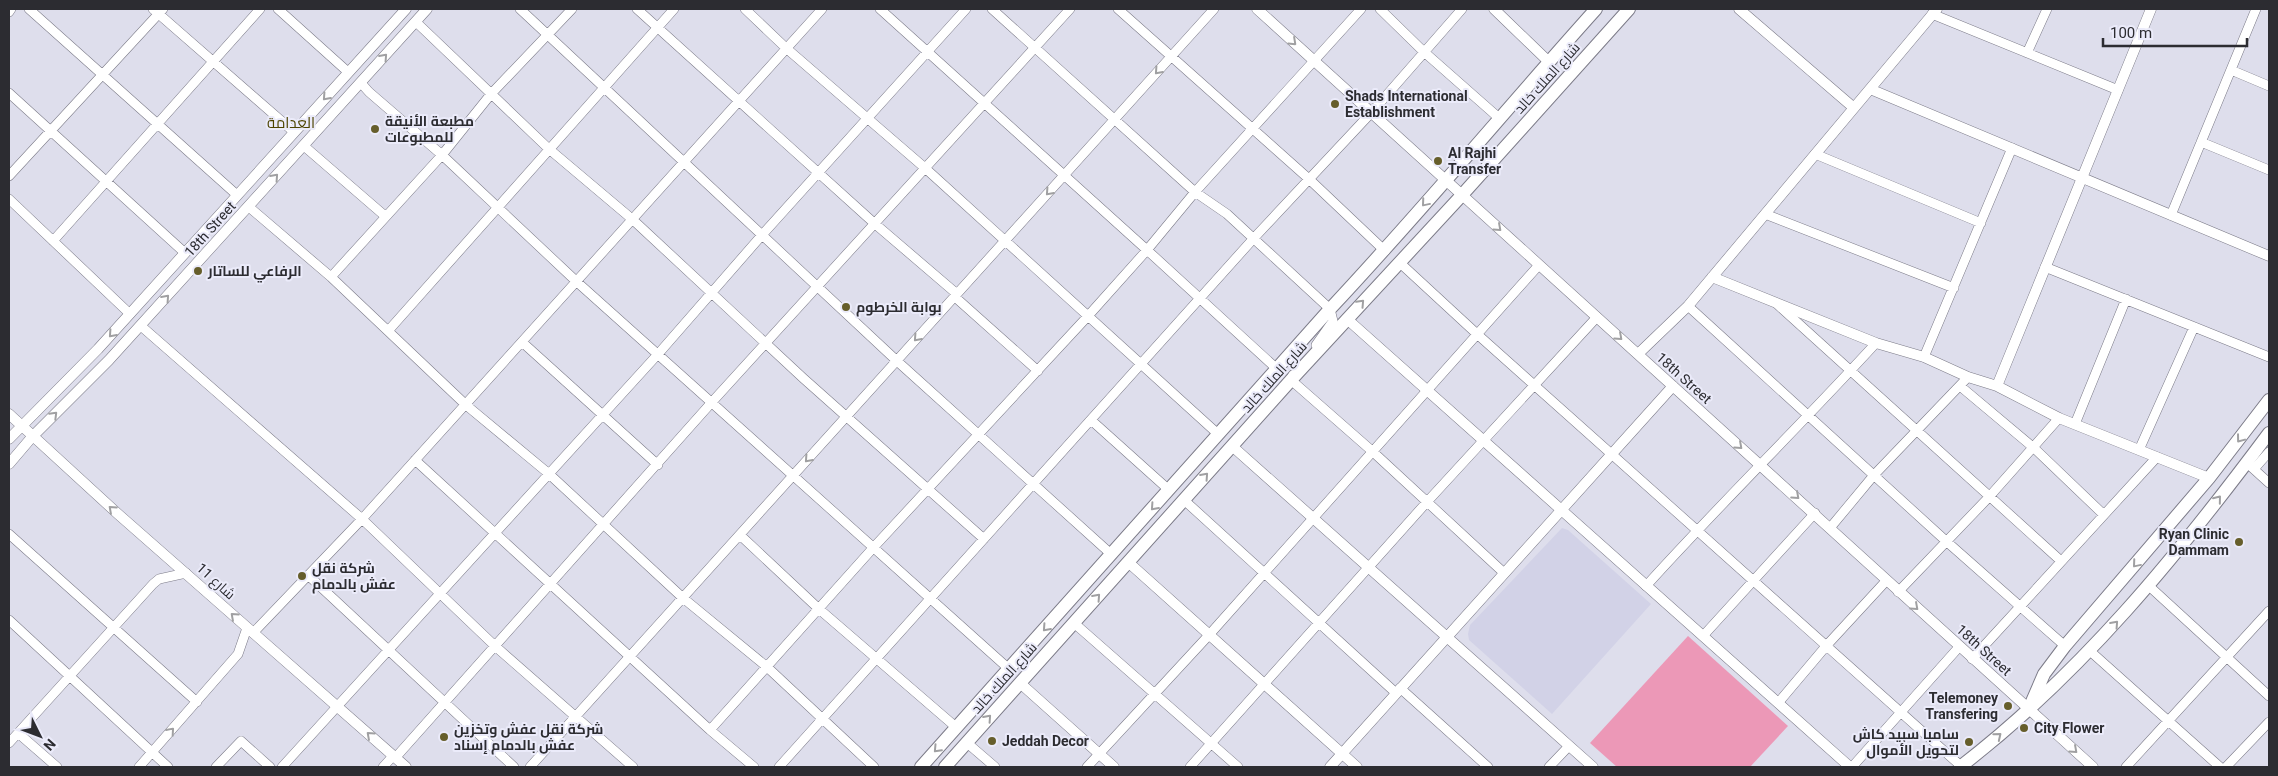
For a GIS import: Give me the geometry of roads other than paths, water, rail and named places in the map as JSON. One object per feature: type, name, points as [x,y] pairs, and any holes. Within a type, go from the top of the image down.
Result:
[{"type":"main road","name":"شارع الملك خالد","points":[[921,767],[1276,369],[1385,251],[1596,9]]},
{"type":"main road","name":"شارع الملك خالد","points":[[944,767],[1290,380],[1462,195],[1629,9]]},
{"type":"main road","points":[[2029,709],[2044,674],[2065,646],[2209,478],[2269,400]]},
{"type":"main road","points":[[1960,767],[2029,709],[2090,651],[2149,586],[2251,466],[2269,434]]},
{"type":"street","points":[[28,9],[237,195]]},
{"type":"street","points":[[53,241],[260,9]]},
{"type":"street","points":[[278,9],[348,72]]},
{"type":"street","points":[[9,439],[20,425],[80,368],[130,314],[406,9]]},
{"type":"street","name":"18th Street","points":[[9,464],[32,437],[141,326],[428,9]]},
{"type":"street","points":[[520,9],[897,360],[1111,554]]},
{"type":"street","points":[[331,277],[442,155],[491,94],[572,9]]},
{"type":"street","points":[[638,9],[1038,371]]},
{"type":"street","points":[[388,331],[674,9]]},
{"type":"street","points":[[745,9],[786,48],[925,168],[1218,434]]},
{"type":"street","points":[[139,767],[238,654],[250,630],[309,576],[362,519],[822,9]]},
{"type":"street","points":[[880,9],[1276,369]]},
{"type":"street","points":[[282,767],[659,353],[762,235],[966,9]]},
{"type":"street","points":[[992,9],[1195,192],[1227,214],[1330,309],[1333,321],[1297,367],[1290,380],[1372,451],[1426,503],[1503,572]]},
{"type":"street","points":[[382,767],[445,704],[712,402],[1070,9]]},
{"type":"street","points":[[1118,9],[1309,179],[1385,251]]},
{"type":"street","points":[[530,767],[1214,9]]},
{"type":"street","name":"18th Street","points":[[1257,9],[1815,514],[1958,647],[2093,767]]},
{"type":"street","points":[[710,730],[873,548],[1088,316],[1147,250],[1195,192],[1361,9]]},
{"type":"street","points":[[1380,9],[1423,51],[1499,118]]},
{"type":"street","points":[[779,767],[1254,238],[1371,113],[1423,51],[1462,9]]},
{"type":"street","points":[[1494,9],[1549,62]]},
{"type":"street","points":[[1740,9],[1854,108]]},
{"type":"street","points":[[2027,53],[2047,9]]},
{"type":"street","points":[[1996,386],[2151,9]]},
{"type":"street","points":[[2171,215],[2256,9]]},
{"type":"street","points":[[9,176],[158,11],[294,132]]},
{"type":"street","points":[[1638,354],[1688,306],[1935,11],[2027,53],[2118,90]]},
{"type":"street","points":[[416,22],[549,148],[632,220],[984,539]]},
{"type":"street","points":[[2231,70],[2269,86]]},
{"type":"street","points":[[362,83],[369,92],[442,155],[577,282],[659,353],[930,600],[1009,669]]},
{"type":"street","points":[[1870,88],[2269,256]]},
{"type":"street","points":[[9,93],[184,253]]},
{"type":"street","points":[[2201,142],[2269,170]]},
{"type":"street","points":[[304,146],[385,216]]},
{"type":"street","points":[[1924,357],[2012,148]]},
{"type":"street","points":[[1816,154],[1981,223]]},
{"type":"street","points":[[9,199],[130,314]]},
{"type":"street","points":[[249,207],[331,277],[466,405],[548,474],[683,598],[767,667],[874,767]]},
{"type":"street","points":[[1765,214],[1954,288]]},
{"type":"street","points":[[1399,262],[1534,385],[1902,712],[1960,767]]},
{"type":"street","points":[[1087,767],[1209,635],[1539,265]]},
{"type":"street","points":[[2046,266],[2269,357]]},
{"type":"street","points":[[1712,277],[1876,343],[1924,357],[1968,377],[1996,386],[2059,418],[2209,478]]},
{"type":"street","points":[[2075,424],[2126,299]]},
{"type":"street","points":[[1774,302],[2061,561]]},
{"type":"street","points":[[1688,306],[1808,417],[2065,646]]},
{"type":"street","points":[[1190,767],[1426,503],[1597,317]]},
{"type":"street","points":[[1347,319],[1851,767],[1958,647]]},
{"type":"street","points":[[141,326],[362,519],[495,646],[633,767]]},
{"type":"street","points":[[2139,450],[2194,327]]},
{"type":"street","points":[[522,342],[658,464]]},
{"type":"street","points":[[1646,586],[1697,529],[1759,464],[1808,417],[1876,343]]},
{"type":"street","points":[[1830,528],[1915,430],[1968,377]]},
{"type":"street","points":[[1330,767],[1445,636],[1673,386]]},
{"type":"street","points":[[1960,386],[2034,448],[2104,515]]},
{"type":"street","name":"شارع 11","points":[[9,414],[32,437],[406,767]]},
{"type":"street","points":[[1898,592],[1989,497],[2059,418]]},
{"type":"street","points":[[1092,420],[1169,490]]},
{"type":"street","points":[[1232,446],[1592,767]]},
{"type":"street","points":[[2269,452],[2251,466],[2269,483]]},
{"type":"street","points":[[1972,659],[2157,457]]},
{"type":"street","points":[[415,460],[631,655],[710,730],[754,767]]},
{"type":"street","points":[[1184,500],[1318,623],[1488,767]]},
{"type":"street","points":[[1703,636],[1815,514]]},
{"type":"street","points":[[9,534],[197,702]]},
{"type":"street","points":[[740,535],[819,609],[957,728]]},
{"type":"street","points":[[1128,562],[1357,767]]},
{"type":"street","points":[[9,743],[159,579],[186,573]]},
{"type":"street","points":[[309,576],[514,767]]},
{"type":"street","points":[[1778,703],[1827,645],[1886,581]]},
{"type":"street","points":[[2149,586],[2269,696]]},
{"type":"street","points":[[2126,767],[2228,658],[2269,611]]},
{"type":"street","points":[[9,620],[168,767]]},
{"type":"street","points":[[1074,623],[1238,767]]},
{"type":"street","points":[[2090,651],[2220,767]]},
{"type":"street","points":[[1020,683],[1114,767]]},
{"type":"street","points":[[2226,767],[2269,722]]},
{"type":"street","points":[[18,733],[57,767]]},
{"type":"street","points":[[216,767],[241,740],[270,767]]},
{"type":"street","points":[[966,742],[995,767]]},
{"type":"street","points":[[1549,767],[1568,746]]},
{"type":"place","name":"Shads International Establishment","points":[[1335,104]]},
{"type":"place","name":"مطبعة الأنيقة للمطبوعات","points":[[375,129]]},
{"type":"place","name":"Al Rajhi Transfer","points":[[1438,161]]},
{"type":"place","name":"الرفاعي للساتار","points":[[198,271]]},
{"type":"place","name":"بوابة الخرطوم","points":[[846,307]]},
{"type":"place","name":"Ryan Clinic Dammam","points":[[2239,542]]},
{"type":"place","name":"شركة نقل عفش بالدمام","points":[[302,576]]},
{"type":"place","name":"Telemoney Transfering","points":[[2008,706]]},
{"type":"place","name":"City Flower","points":[[2024,728]]},
{"type":"place","name":"شركة نقل عفش وتخزين عفش بالدمام إسناد","points":[[444,737]]},
{"type":"place","name":"Jeddah Decor","points":[[992,741]]},
{"type":"place","name":"سامبا سبيد كاش لتحويل الأموال","points":[[1969,742]]},
{"type":"district","name":"العدامة","points":[[291,123]]}]
